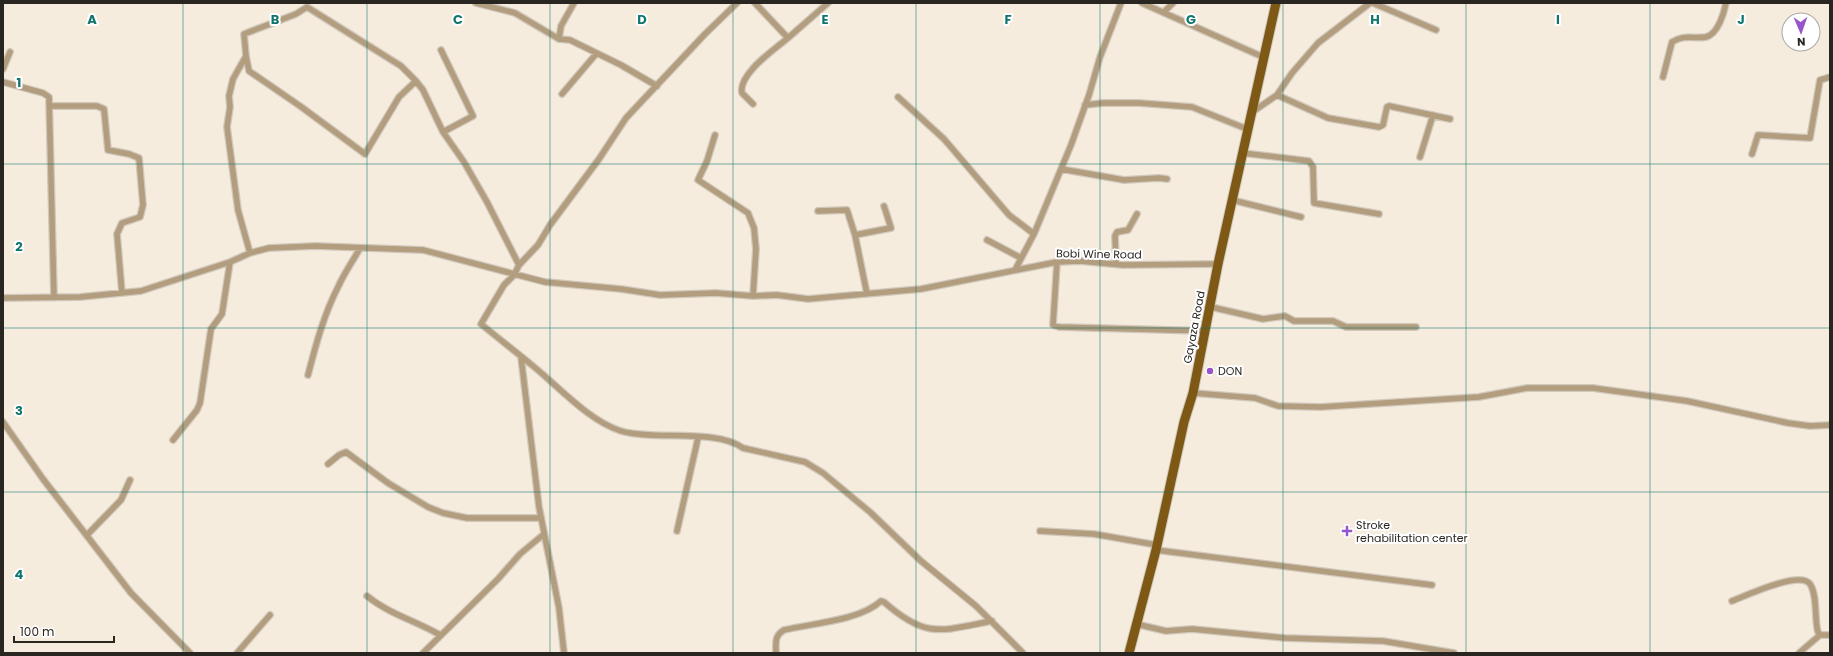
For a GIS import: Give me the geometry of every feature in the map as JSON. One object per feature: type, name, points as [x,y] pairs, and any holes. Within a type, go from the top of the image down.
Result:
[{"type":"main road","name":"Gayaza Road","points":[[1129,653],[1157,548],[1184,422],[1193,393],[1211,307],[1218,264],[1250,114],[1276,3]]},
{"type":"street","points":[[476,3],[514,14],[559,39],[570,40],[621,65],[657,86]]},
{"type":"street","points":[[559,39],[561,26],[574,3]]},
{"type":"street","points":[[737,3],[705,34],[626,118],[550,225],[538,246],[519,265],[514,275],[504,285],[481,324],[578,405],[613,428],[630,433],[726,441],[737,444],[743,448],[800,461],[823,473],[870,512],[921,561],[961,592],[1023,653]]},
{"type":"street","points":[[755,3],[788,38]]},
{"type":"street","points":[[754,104],[742,93],[742,82],[755,66],[828,3]]},
{"type":"street","points":[[1015,270],[1034,234],[1061,169],[1085,105],[1100,57],[1121,3]]},
{"type":"street","points":[[1142,3],[1263,57]]},
{"type":"street","points":[[1164,12],[1173,3]]},
{"type":"street","points":[[1250,114],[1277,95],[1292,73],[1318,43],[1372,3],[1436,30]]},
{"type":"street","points":[[1663,76],[1672,42],[1681,37],[1707,37],[1715,31],[1726,3]]},
{"type":"street","points":[[416,80],[399,98],[365,154],[300,106],[249,71],[244,34],[296,14],[307,8],[401,66],[416,80],[423,90],[444,132],[468,169],[519,265]]},
{"type":"street","points":[[441,50],[473,116],[444,132]]},
{"type":"street","points":[[3,69],[10,52]]},
{"type":"street","points":[[562,94],[596,54]]},
{"type":"street","points":[[246,56],[233,79],[229,96],[230,107],[227,127],[238,210],[250,253]]},
{"type":"street","points":[[1752,154],[1758,136],[1810,138],[1820,80],[1830,77]]},
{"type":"street","points":[[3,82],[46,94],[49,97],[54,298]]},
{"type":"street","points":[[1277,95],[1328,118],[1380,127],[1383,125],[1388,106],[1450,119]]},
{"type":"street","points":[[898,97],[944,139],[1009,215],[1034,234]]},
{"type":"street","points":[[1085,105],[1103,103],[1139,103],[1192,108],[1247,129]]},
{"type":"street","points":[[50,106],[97,106],[104,109],[108,150],[129,154],[139,158],[143,205],[140,216],[122,223],[117,234],[122,293]]},
{"type":"street","points":[[1420,157],[1433,115]]},
{"type":"street","points":[[715,135],[707,161],[698,180],[748,213],[754,228],[756,249],[753,296]]},
{"type":"street","points":[[1242,153],[1309,161],[1313,167],[1314,203],[1379,214]]},
{"type":"street","points":[[1061,169],[1124,180],[1167,179]]},
{"type":"street","points":[[1232,200],[1302,217]]},
{"type":"street","points":[[856,235],[892,228],[884,206]]},
{"type":"street","points":[[818,211],[847,210],[856,235],[867,294]]},
{"type":"street","points":[[1116,264],[1115,236],[1117,232],[1128,230],[1137,214]]},
{"type":"street","points":[[987,240],[1020,258]]},
{"type":"street","name":"Bobi Wine Road","points":[[3,298],[54,298],[122,293],[160,286],[230,262],[250,253],[269,248],[300,246],[423,250],[545,282],[621,289],[660,295],[716,293],[753,296],[777,295],[808,300],[921,289],[1057,262],[1080,261],[1116,264],[1182,265],[1218,264]]},
{"type":"street","points":[[308,375],[323,320],[339,284],[350,268],[360,248]]},
{"type":"street","points":[[173,440],[196,410],[200,402],[211,329],[222,314],[230,262]]},
{"type":"street","points":[[1057,262],[1053,325],[1059,327],[1206,331]]},
{"type":"street","points":[[1211,307],[1263,319],[1285,316],[1294,321],[1333,321],[1346,327],[1416,327]]},
{"type":"street","points":[[521,357],[541,518],[559,608],[564,653]]},
{"type":"street","points":[[1193,393],[1255,398],[1278,406],[1296,407],[1354,406],[1414,400],[1479,398],[1528,388],[1600,388],[1688,402],[1788,423],[1810,426],[1830,425]]},
{"type":"street","points":[[3,422],[44,479],[131,593],[190,653]]},
{"type":"street","points":[[677,531],[698,438]]},
{"type":"street","points":[[328,464],[339,455],[346,452],[413,498],[428,506],[456,516],[541,518]]},
{"type":"street","points":[[87,535],[121,500],[130,480]]},
{"type":"street","points":[[1040,532],[1094,534],[1157,548],[1432,585]]},
{"type":"street","points":[[423,653],[498,579],[520,554],[544,534]]},
{"type":"street","points":[[1732,601],[1783,581],[1807,582],[1810,584],[1815,602],[1817,628],[1820,635]]},
{"type":"street","points":[[367,596],[392,613],[410,619],[440,635]]},
{"type":"street","points":[[776,653],[776,639],[778,633],[784,630],[851,616],[872,607],[881,601],[908,621],[932,630],[992,621]]},
{"type":"street","points":[[237,653],[270,615]]},
{"type":"street","points":[[1136,624],[1166,631],[1192,629],[1285,638],[1383,641],[1454,653]]},
{"type":"street","points":[[1799,653],[1820,635],[1830,635]]},
{"type":"place","name":"DON","points":[[1210,371]]},
{"type":"place","name":"Stroke rehabilitation center","points":[[1347,531]]}]
